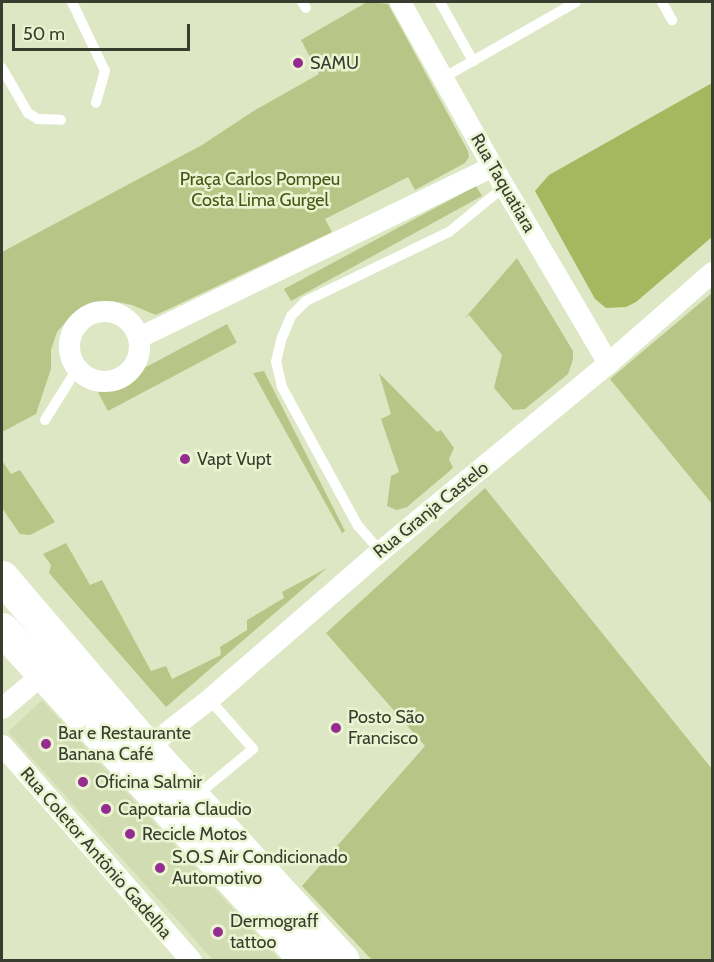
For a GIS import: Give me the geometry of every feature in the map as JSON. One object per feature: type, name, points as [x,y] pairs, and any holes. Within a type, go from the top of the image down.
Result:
[{"type":"main road","points":[[2,577],[147,747],[343,960]]},
{"type":"main road","points":[[2,629],[41,675],[305,960]]},
{"type":"street","name":"Rua Taquatiara","points":[[400,2],[492,166],[608,363]]},
{"type":"street","points":[[139,337],[492,166]]},
{"type":"street","name":"Rua Granja Castelo","points":[[147,747],[209,699],[380,551],[608,363],[712,272]]},
{"type":"street","points":[[105,311],[126,318],[139,337],[137,361],[121,378],[97,381],[86,377],[77,369],[70,358],[68,346],[70,335],[84,317],[105,311]]},
{"type":"street","points":[[2,708],[41,675]]},
{"type":"street","name":"Rua Coletor Antônio Gadelha","points":[[2,745],[191,960]]},
{"type":"lane","points":[[72,2],[105,71],[103,85],[96,103]]},
{"type":"lane","points":[[440,2],[473,61]]},
{"type":"lane","points":[[444,78],[576,2]]},
{"type":"lane","points":[[662,2],[672,20]]},
{"type":"lane","points":[[2,68],[21,105],[38,119],[61,120]]},
{"type":"lane","points":[[380,551],[358,526],[282,387],[276,362],[281,340],[291,316],[306,301],[449,232],[505,186]]},
{"type":"lane","points":[[45,420],[77,369]]},
{"type":"lane","points":[[194,798],[253,748],[209,699]]},
{"type":"shaded area","points":[[42,700],[280,960],[213,960],[8,732]]},
{"type":"green space","name":"Praça Carlos Pompeu Costa Lima Gurgel","points":[[367,2],[388,4],[468,151],[469,157],[465,163],[415,190],[408,177],[325,219],[332,232],[156,315],[132,305],[112,301],[87,306],[68,319],[57,332],[51,350],[51,369],[36,414],[2,432],[2,252],[202,145],[252,112],[319,74],[301,40]]},
{"type":"green space","points":[[712,83],[712,237],[636,302],[626,307],[606,308],[595,299],[535,191],[549,175]]},
{"type":"green space","points":[[476,186],[482,196],[291,301],[284,289]]},
{"type":"green space","points":[[517,258],[573,351],[573,359],[568,374],[525,409],[513,410],[494,388],[502,355],[469,315],[465,318]]},
{"type":"green space","points":[[712,293],[712,504],[610,379]]},
{"type":"green space","points":[[227,324],[237,343],[108,411],[98,393]]},
{"type":"green space","points":[[264,371],[345,531],[342,533],[253,373]]},
{"type":"green space","points":[[379,373],[437,432],[441,430],[454,448],[449,459],[453,468],[407,507],[397,510],[387,506],[391,476],[399,472],[381,419],[391,414]]},
{"type":"green space","points":[[3,462],[11,474],[20,470],[55,522],[30,535],[20,534],[2,508]]},
{"type":"green space","points":[[485,488],[712,769],[712,960],[372,960],[302,886],[425,746],[326,633]]},
{"type":"green space","points":[[66,543],[90,585],[102,580],[151,671],[166,666],[172,679],[221,655],[220,647],[247,630],[247,620],[284,598],[282,592],[327,568],[166,707],[49,573],[51,565],[43,554]]},
{"type":"place","name":"SAMU","points":[[298,63]]},
{"type":"place","name":"Vapt Vupt","points":[[185,459]]},
{"type":"place","name":"Posto São Francisco","points":[[336,728]]},
{"type":"place","name":"Bar e Restaurante Banana Café","points":[[46,744]]},
{"type":"place","name":"Oficina Salmir","points":[[83,782]]},
{"type":"place","name":"Capotaria Claudio","points":[[106,809]]},
{"type":"place","name":"Recicle Motos","points":[[130,834]]},
{"type":"place","name":"S.O.S Air Condicionado Automotivo","points":[[160,868]]},
{"type":"place","name":"Dermograff tattoo","points":[[218,932]]}]
